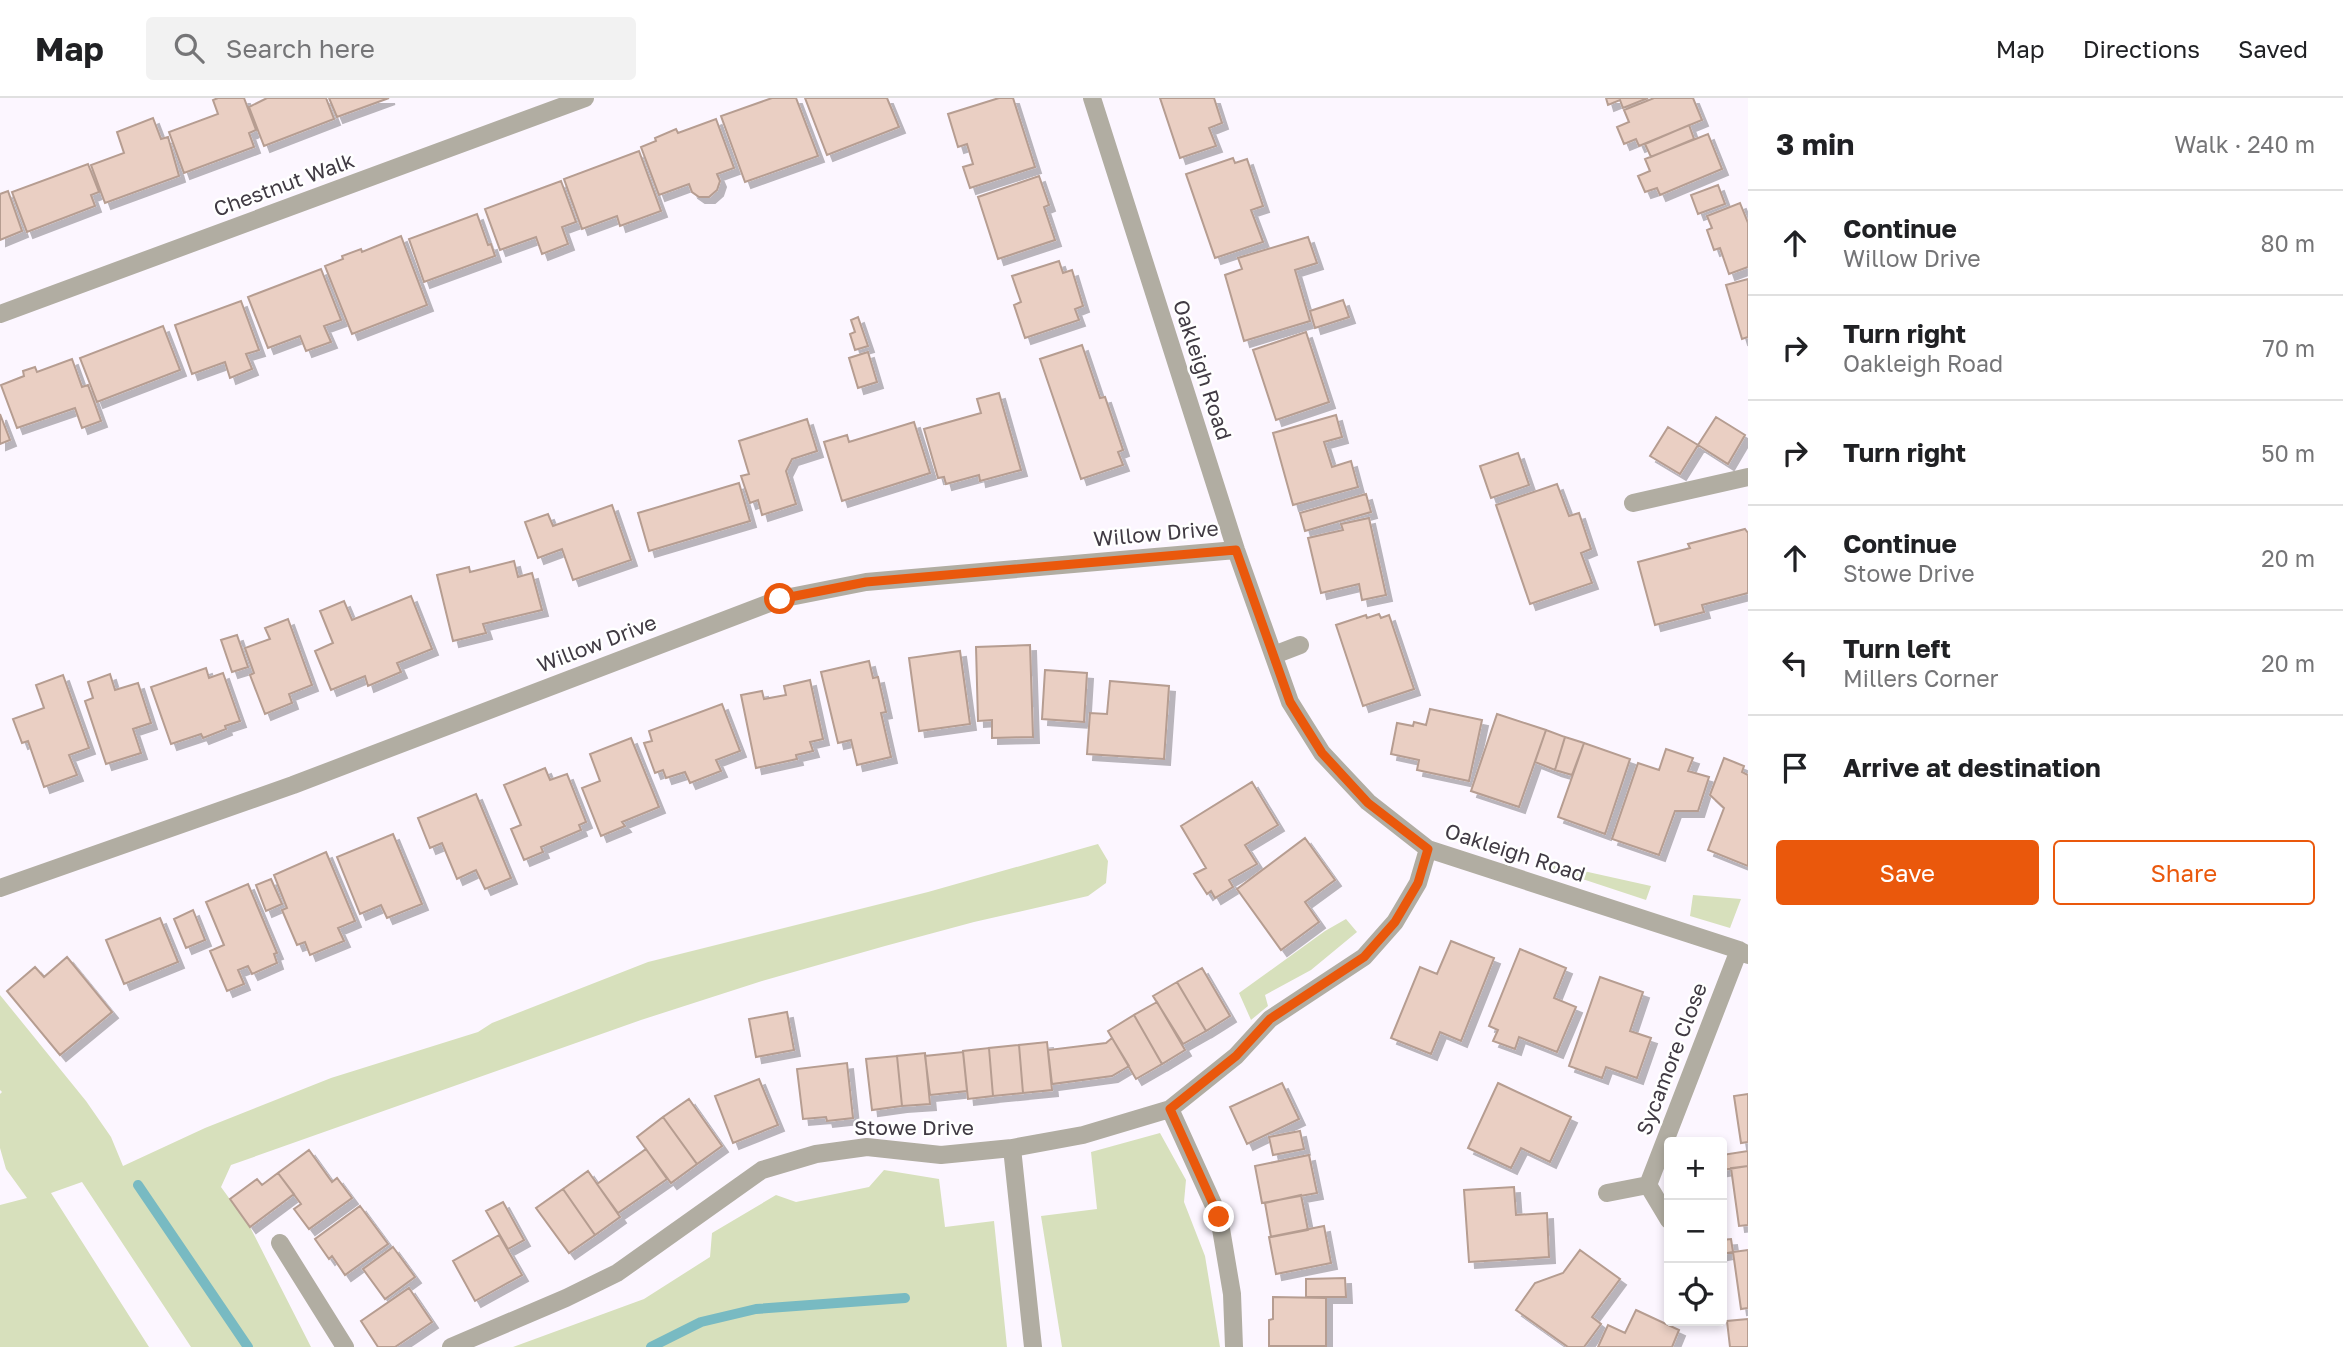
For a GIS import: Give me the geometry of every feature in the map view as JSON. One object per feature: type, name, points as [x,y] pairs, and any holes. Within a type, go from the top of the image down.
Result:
[{"type":"street","name":"Chestnut Walk","points":[[0,314],[585,98]]},
{"type":"street","name":"Oakleigh Road","points":[[1091,98],[1236,550],[1290,702],[1322,753],[1368,803],[1428,849],[1744,952]]},
{"type":"street","points":[[1633,503],[1748,477]]},
{"type":"street","name":"Willow Drive","points":[[0,888],[293,785],[780,599],[866,582],[1236,550]]},
{"type":"street","points":[[1274,655],[1300,645]]},
{"type":"street","name":"Stowe Drive","points":[[451,1347],[617,1273],[762,1170],[816,1154],[867,1147],[941,1155],[1012,1148],[1083,1135],[1170,1109],[1236,1056],[1270,1019],[1364,957],[1395,922],[1418,883],[1428,849]]},
{"type":"street","name":"Sycamore Close","points":[[1648,1185],[1744,952]]},
{"type":"street","points":[[1170,1109],[1219,1217],[1232,1294],[1234,1347]]},
{"type":"street","points":[[1012,1148],[1033,1347]]},
{"type":"street","points":[[1607,1193],[1648,1185],[1664,1212]]},
{"type":"street","points":[[280,1243],[345,1347]]},
{"type":"green space","points":[[1098,844],[1108,861],[1106,883],[1088,896],[974,922],[762,981],[641,1020],[231,1165],[221,1187],[250,1227],[311,1347],[191,1347],[82,1182],[51,1193],[149,1347],[0,1347],[0,1205],[27,1198],[6,1169],[0,1148],[0,995],[86,1101],[111,1137],[123,1166],[205,1128],[331,1078],[478,1032],[492,1023],[648,962],[928,892]]},
{"type":"green space","points":[[1543,862],[1651,886],[1646,900],[1543,866]]},
{"type":"green space","points":[[1693,895],[1741,899],[1730,928],[1690,916]]},
{"type":"green space","points":[[1346,919],[1357,932],[1311,970],[1265,995],[1268,1006],[1251,1020],[1239,993]]},
{"type":"green space","points":[[1160,1133],[1186,1180],[1184,1202],[1205,1256],[1220,1347],[1062,1347],[1041,1216],[1097,1209],[1091,1152]]},
{"type":"green space","points":[[884,1170],[939,1179],[945,1227],[994,1221],[1007,1347],[513,1347],[644,1299],[710,1257],[712,1233],[776,1195],[796,1202],[869,1187]]},
{"type":"building","points":[[244,98],[256,130],[249,133],[254,147],[184,173],[169,132],[218,114],[213,100]]},
{"type":"building","points":[[267,98],[326,98],[334,119],[264,146],[249,107]]},
{"type":"building","points":[[329,98],[389,98],[337,117]]},
{"type":"building","points":[[772,98],[796,98],[818,156],[745,182],[721,116]]},
{"type":"building","points":[[805,98],[887,98],[899,127],[827,155]]},
{"type":"building","points":[[999,98],[1013,98],[1035,167],[970,188],[963,167],[973,164],[967,144],[958,147],[948,114]]},
{"type":"building","points":[[1160,98],[1214,98],[1222,123],[1209,128],[1216,146],[1180,158]]},
{"type":"building","points":[[1606,98],[1648,98],[1623,108],[1620,100],[1608,105]]},
{"type":"building","points":[[1654,98],[1693,98],[1702,120],[1639,146],[1636,139],[1624,144],[1617,127],[1629,122],[1624,110]]},
{"type":"building","points":[[153,118],[161,139],[168,137],[179,176],[105,203],[91,165],[124,153],[117,132]]},
{"type":"building","points":[[716,119],[734,168],[717,174],[720,181],[717,190],[709,197],[699,197],[692,192],[689,184],[659,195],[641,147],[676,129],[678,133]]},
{"type":"building","points":[[1689,125],[1694,139],[1651,157],[1645,144]]},
{"type":"building","points":[[1708,134],[1722,169],[1660,195],[1657,188],[1645,192],[1638,176],[1650,171],[1645,159]]},
{"type":"building","points":[[639,151],[661,211],[620,226],[617,216],[582,229],[564,179]]},
{"type":"building","points":[[1233,158],[1235,163],[1247,159],[1263,206],[1251,210],[1263,242],[1215,258],[1186,174]]},
{"type":"building","points":[[88,164],[99,192],[91,195],[95,206],[27,232],[12,192]]},
{"type":"building","points":[[1039,176],[1049,205],[1044,207],[1055,240],[998,259],[978,197]]},
{"type":"building","points":[[561,181],[576,222],[562,227],[568,244],[542,254],[536,237],[500,250],[485,209]]},
{"type":"building","points":[[1718,185],[1725,204],[1698,214],[1691,195]]},
{"type":"building","points":[[8,191],[22,231],[0,240],[0,194]]},
{"type":"building","points":[[1740,203],[1748,223],[1748,267],[1729,274],[1720,248],[1714,250],[1707,230],[1712,228],[1707,216]]},
{"type":"building","points":[[477,214],[488,245],[491,244],[495,256],[424,282],[409,239]]},
{"type":"building","points":[[401,236],[427,305],[352,334],[325,266],[343,259],[342,256],[361,249],[362,252]]},
{"type":"building","points":[[1308,237],[1317,263],[1295,270],[1310,321],[1244,341],[1225,275],[1242,269],[1238,258]]},
{"type":"building","points":[[1059,261],[1063,273],[1072,270],[1083,306],[1075,309],[1079,320],[1025,338],[1014,305],[1021,302],[1012,276]]},
{"type":"building","points":[[321,269],[341,320],[324,326],[331,342],[306,351],[300,336],[268,348],[248,297]]},
{"type":"building","points":[[1748,279],[1748,337],[1742,339],[1726,285]]},
{"type":"building","points":[[1343,300],[1349,317],[1315,328],[1310,311]]},
{"type":"building","points":[[241,301],[259,350],[246,354],[252,369],[230,378],[225,362],[192,374],[175,325]]},
{"type":"building","points":[[858,317],[868,346],[855,350],[850,334],[855,332],[851,320]]},
{"type":"building","points":[[163,326],[180,370],[97,402],[80,358]]},
{"type":"building","points":[[1306,332],[1329,402],[1276,420],[1253,350]]},
{"type":"building","points":[[1082,345],[1100,398],[1105,397],[1123,450],[1118,452],[1123,465],[1081,479],[1040,359]]},
{"type":"building","points":[[868,352],[877,382],[858,388],[849,358]]},
{"type":"building","points":[[72,359],[82,387],[88,385],[101,421],[82,428],[75,408],[17,428],[1,385],[24,376],[23,371],[35,367],[37,372]]},
{"type":"building","points":[[999,393],[1021,470],[980,481],[979,475],[946,484],[944,477],[938,478],[924,429],[981,413],[977,399]]},
{"type":"building","points":[[0,414],[10,440],[0,444]]},
{"type":"building","points":[[1336,415],[1342,437],[1324,442],[1332,467],[1351,461],[1358,487],[1293,505],[1273,433]]},
{"type":"building","points":[[1716,417],[1745,435],[1728,464],[1698,445]]},
{"type":"building","points":[[807,419],[817,451],[792,459],[786,471],[796,504],[762,515],[758,500],[750,503],[741,476],[749,474],[739,441]]},
{"type":"building","points":[[914,422],[930,473],[842,501],[824,442],[847,435],[849,442]]},
{"type":"building","points":[[1668,427],[1698,445],[1680,474],[1650,456]]},
{"type":"building","points":[[1518,453],[1529,485],[1491,498],[1480,466]]},
{"type":"building","points":[[739,483],[750,521],[649,551],[638,513]]},
{"type":"building","points":[[1557,484],[1569,516],[1579,513],[1591,549],[1581,553],[1592,583],[1530,604],[1496,505]]},
{"type":"building","points":[[1366,494],[1371,512],[1305,531],[1300,513]]},
{"type":"building","points":[[612,505],[631,560],[573,580],[562,549],[538,558],[525,522],[548,514],[553,526]]},
{"type":"building","points":[[1369,518],[1386,595],[1362,600],[1359,584],[1321,593],[1308,538],[1343,530],[1341,524]]},
{"type":"building","points":[[1745,529],[1748,533],[1748,593],[1702,605],[1704,612],[1655,625],[1638,562],[1690,548],[1688,544]]},
{"type":"building","points":[[514,561],[518,577],[532,573],[542,610],[483,624],[486,633],[453,641],[437,575],[469,567],[470,572]]},
{"type":"building","points":[[411,596],[432,649],[397,663],[401,672],[368,686],[365,676],[331,690],[315,651],[333,643],[320,611],[344,601],[352,620]]},
{"type":"building","points":[[1379,614],[1381,618],[1389,615],[1414,689],[1363,706],[1336,625],[1366,615],[1367,618]]},
{"type":"building","points":[[288,619],[312,685],[289,694],[292,703],[265,714],[250,675],[254,673],[245,648],[270,639],[265,628]]},
{"type":"building","points":[[237,635],[248,667],[232,672],[221,640]]},
{"type":"building","points":[[1030,645],[1033,737],[992,738],[992,720],[978,721],[976,647]]},
{"type":"building","points":[[960,651],[970,724],[919,731],[909,658]]},
{"type":"building","points":[[869,661],[873,678],[878,677],[886,712],[881,713],[891,757],[857,765],[851,740],[838,743],[821,672]]},
{"type":"building","points":[[206,668],[209,678],[223,673],[240,721],[203,738],[201,734],[171,744],[151,687]]},
{"type":"building","points":[[1045,670],[1087,673],[1084,722],[1042,719]]},
{"type":"building","points":[[110,674],[115,690],[138,683],[151,723],[133,729],[141,753],[106,764],[85,701],[93,698],[88,682]]},
{"type":"building","points":[[63,675],[89,748],[69,755],[77,775],[44,787],[28,741],[22,743],[13,719],[44,708],[36,685]]},
{"type":"building","points":[[810,680],[823,739],[810,742],[813,751],[796,755],[797,759],[756,768],[741,695],[762,691],[764,699],[786,695],[784,686]]},
{"type":"building","points":[[1110,681],[1169,686],[1164,759],[1087,754],[1090,713],[1107,714]]},
{"type":"building","points":[[722,704],[740,751],[716,760],[721,771],[690,783],[685,772],[666,778],[663,770],[655,773],[644,743],[652,741],[649,731]]},
{"type":"building","points":[[1430,709],[1482,720],[1469,781],[1417,770],[1419,760],[1391,754],[1397,723],[1413,726],[1414,722],[1426,725]]},
{"type":"building","points":[[1497,714],[1546,730],[1519,807],[1471,791]]},
{"type":"building","points":[[1546,730],[1565,737],[1555,770],[1535,762]]},
{"type":"building","points":[[1565,737],[1584,743],[1572,775],[1555,770]]},
{"type":"building","points":[[631,738],[659,807],[622,822],[625,826],[601,836],[582,788],[600,781],[590,754]]},
{"type":"building","points":[[1584,743],[1630,759],[1605,834],[1558,817]]},
{"type":"building","points":[[1666,749],[1693,758],[1688,771],[1709,777],[1698,811],[1675,811],[1659,855],[1612,839],[1638,763],[1659,770]]},
{"type":"building","points":[[1724,758],[1744,766],[1742,772],[1748,775],[1748,866],[1708,850],[1724,808],[1710,795]]},
{"type":"building","points":[[545,768],[550,780],[567,774],[586,822],[579,825],[581,830],[541,847],[543,852],[524,860],[511,829],[521,825],[504,785]]},
{"type":"building","points":[[1252,782],[1278,825],[1245,845],[1257,864],[1229,880],[1233,887],[1215,898],[1211,891],[1207,894],[1194,874],[1206,868],[1181,826]]},
{"type":"building","points":[[476,794],[511,878],[485,889],[476,870],[457,879],[442,843],[430,848],[418,818]]},
{"type":"building","points":[[393,834],[422,904],[387,918],[381,905],[360,914],[337,857]]},
{"type":"building","points":[[1305,838],[1335,880],[1305,902],[1319,922],[1281,950],[1237,889]]},
{"type":"building","points":[[326,852],[355,921],[338,928],[344,941],[310,955],[305,942],[297,945],[282,910],[287,908],[274,875]]},
{"type":"building","points":[[271,879],[282,904],[266,911],[256,885]]},
{"type":"building","points":[[248,884],[277,953],[274,954],[277,963],[252,974],[248,966],[238,970],[244,984],[227,991],[210,951],[224,945],[206,902]]},
{"type":"building","points":[[193,910],[205,940],[186,948],[174,919]]},
{"type":"building","points":[[160,918],[178,962],[124,984],[106,940]]},
{"type":"building","points":[[1451,941],[1494,958],[1461,1041],[1440,1032],[1431,1054],[1391,1038],[1420,967],[1437,974]]},
{"type":"building","points":[[1520,949],[1566,968],[1554,998],[1576,1007],[1557,1052],[1519,1037],[1515,1049],[1493,1041],[1498,1030],[1489,1026]]},
{"type":"building","points":[[67,957],[112,1012],[60,1055],[7,991],[35,967],[44,977]]},
{"type":"building","points":[[1202,968],[1230,1016],[1206,1031],[1177,982]]},
{"type":"building","points":[[1600,977],[1643,992],[1630,1031],[1651,1038],[1637,1078],[1606,1067],[1602,1078],[1569,1066]]},
{"type":"building","points":[[1177,982],[1206,1031],[1183,1044],[1153,996]]},
{"type":"building","points":[[1157,1002],[1185,1050],[1162,1064],[1134,1015]]},
{"type":"building","points":[[787,1012],[794,1050],[756,1057],[749,1019]]},
{"type":"building","points":[[1134,1015],[1162,1064],[1136,1079],[1108,1031]]},
{"type":"building","points":[[1112,1038],[1129,1066],[1112,1076],[1052,1084],[1048,1050],[1106,1043]]},
{"type":"building","points":[[1047,1042],[1052,1090],[1023,1093],[1019,1045]]},
{"type":"building","points":[[1019,1045],[1023,1093],[993,1096],[989,1048]]},
{"type":"building","points":[[989,1048],[993,1096],[968,1099],[963,1051]]},
{"type":"building","points":[[963,1052],[967,1091],[930,1095],[925,1056]]},
{"type":"building","points":[[925,1053],[930,1104],[902,1106],[897,1056]]},
{"type":"building","points":[[897,1056],[902,1106],[872,1110],[866,1059]]},
{"type":"building","points":[[847,1063],[853,1118],[827,1121],[826,1117],[803,1119],[797,1069]]},
{"type":"building","points":[[759,1079],[778,1125],[733,1143],[715,1096]]},
{"type":"building","points":[[1282,1083],[1299,1119],[1247,1144],[1230,1107]]},
{"type":"building","points":[[1498,1083],[1571,1117],[1550,1162],[1521,1148],[1511,1168],[1468,1148]]},
{"type":"building","points":[[1748,1094],[1748,1142],[1741,1143],[1734,1096]]},
{"type":"building","points":[[689,1099],[722,1146],[697,1164],[663,1117]]},
{"type":"building","points":[[663,1117],[697,1164],[671,1183],[637,1137]]},
{"type":"building","points":[[1300,1131],[1304,1149],[1273,1155],[1269,1137]]},
{"type":"building","points":[[646,1149],[667,1179],[618,1213],[597,1184]]},
{"type":"building","points":[[309,1150],[332,1182],[337,1178],[352,1198],[309,1229],[294,1209],[301,1204],[278,1173]]},
{"type":"building","points":[[1748,1151],[1748,1166],[1727,1169],[1727,1154]]},
{"type":"building","points":[[1309,1155],[1317,1193],[1262,1203],[1255,1166]]},
{"type":"building","points":[[1748,1166],[1748,1225],[1739,1226],[1731,1168]]},
{"type":"building","points":[[588,1171],[620,1217],[595,1235],[563,1189]]},
{"type":"building","points":[[278,1173],[294,1194],[250,1227],[230,1199],[257,1179],[262,1185]]},
{"type":"building","points":[[1514,1187],[1516,1215],[1547,1213],[1549,1257],[1469,1262],[1464,1190]]},
{"type":"building","points":[[563,1189],[595,1235],[569,1253],[536,1208]]},
{"type":"building","points":[[1301,1195],[1308,1230],[1271,1237],[1265,1203]]},
{"type":"building","points":[[503,1202],[524,1240],[508,1249],[486,1211]]},
{"type":"building","points":[[360,1206],[388,1244],[345,1275],[332,1256],[329,1259],[315,1239]]},
{"type":"building","points":[[1324,1226],[1331,1263],[1276,1274],[1269,1237]]},
{"type":"building","points":[[499,1235],[522,1275],[475,1301],[453,1261]]},
{"type":"building","points":[[1727,1239],[1731,1239],[1733,1252],[1727,1253]]},
{"type":"building","points":[[393,1247],[415,1277],[385,1299],[363,1269]]},
{"type":"building","points":[[1580,1250],[1620,1279],[1592,1317],[1601,1324],[1584,1347],[1568,1347],[1516,1310],[1535,1283],[1563,1273]]},
{"type":"building","points":[[1748,1250],[1748,1308],[1741,1309],[1733,1252]]},
{"type":"building","points":[[1345,1278],[1346,1297],[1306,1297],[1306,1279]]},
{"type":"building","points":[[409,1288],[432,1322],[395,1347],[378,1347],[361,1321]]},
{"type":"building","points":[[1273,1297],[1326,1298],[1326,1346],[1269,1346],[1269,1320],[1273,1319]]},
{"type":"building","points":[[1636,1310],[1664,1323],[1664,1326],[1679,1330],[1672,1347],[1598,1347],[1608,1325],[1625,1333]]},
{"type":"building","points":[[1748,1319],[1748,1347],[1730,1347],[1727,1321]]},
{"type":"waterway","points":[[138,1185],[248,1347]]},
{"type":"waterway","points":[[651,1347],[701,1322],[756,1309],[905,1298]]},
{"type":"route","points":[[780,599],[866,582],[1236,550],[1290,702],[1322,753],[1368,803],[1428,849],[1418,883],[1395,922],[1364,957],[1270,1019],[1236,1056],[1170,1109],[1219,1217]]}]
